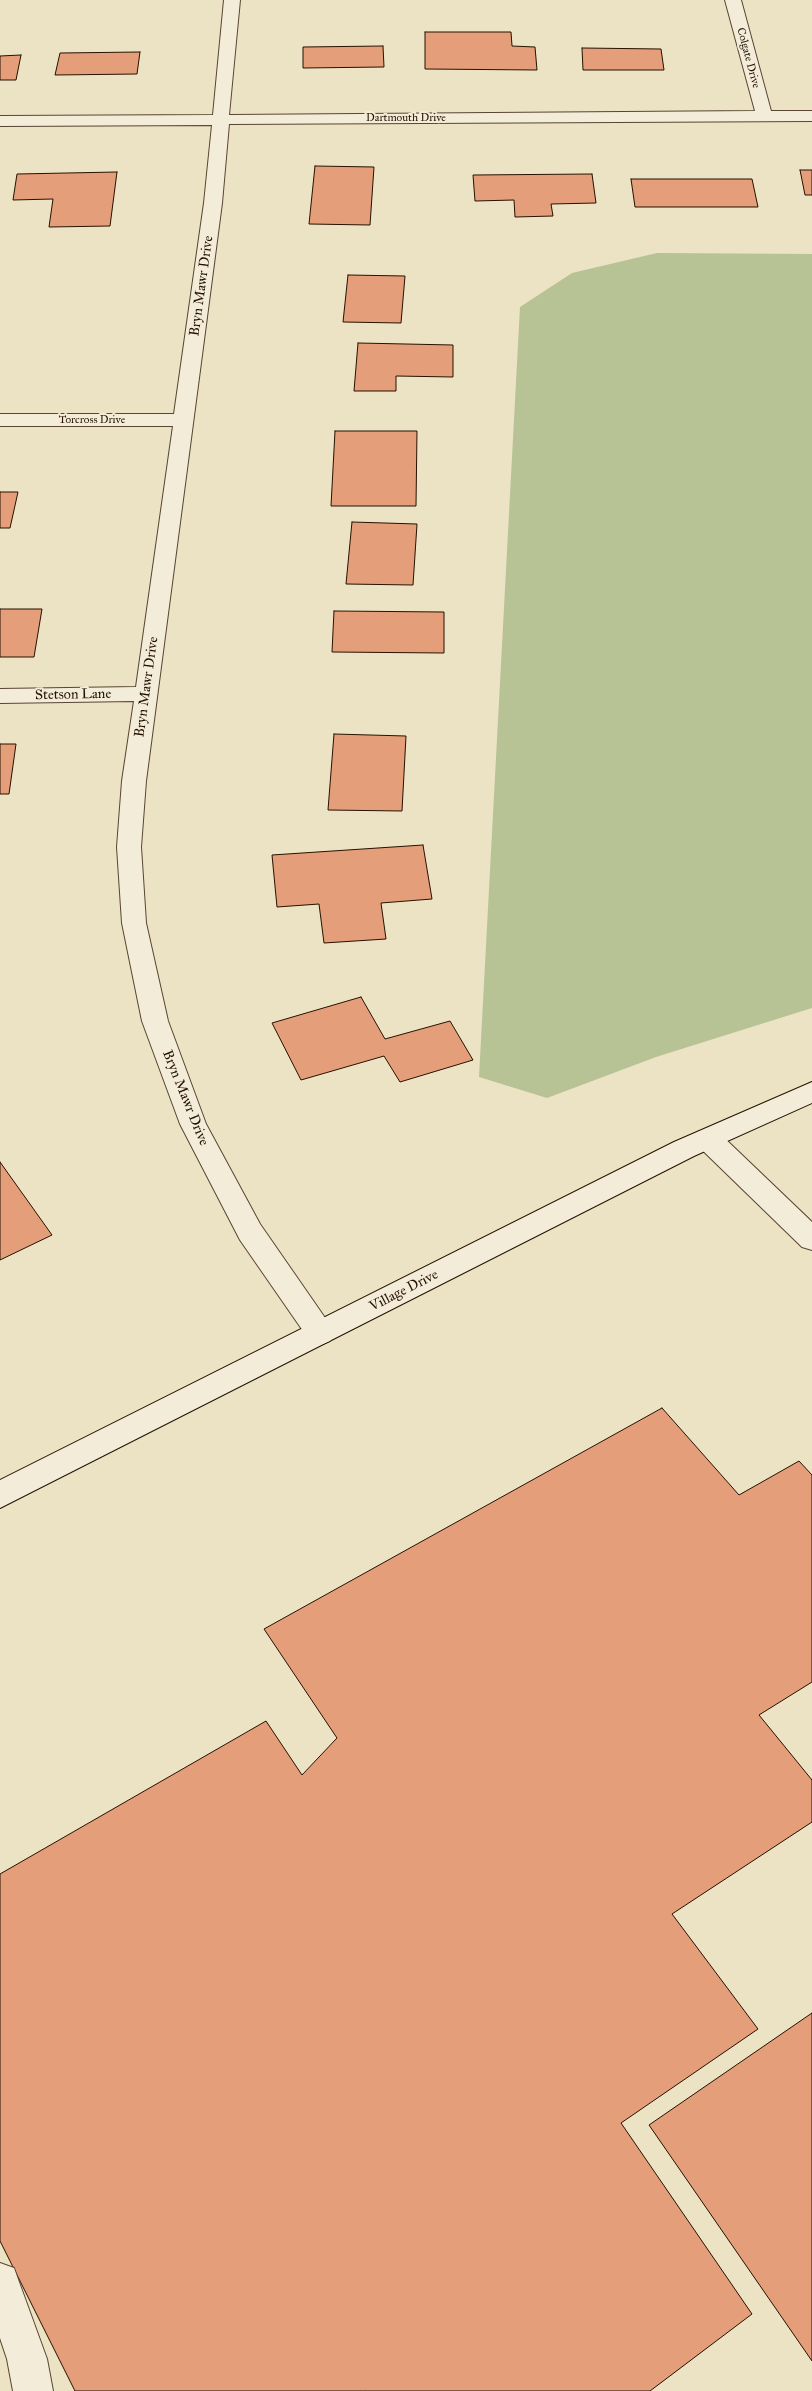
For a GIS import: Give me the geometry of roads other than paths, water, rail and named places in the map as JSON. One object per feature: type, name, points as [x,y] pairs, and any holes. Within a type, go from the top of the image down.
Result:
[{"type":"street","name":"Bryn Mawr Drive","points":[[232,0],[213,203],[134,781],[129,847],[134,923],[155,1021],[197,1133],[250,1232],[320,1334]]},
{"type":"street","name":"Colgate Drive","points":[[733,0],[764,116]]},
{"type":"street","name":"Dartmouth Drive","points":[[0,121],[812,116]]},
{"type":"street","name":"Torcross Drive","points":[[0,420],[184,420]]},
{"type":"street","name":"Stetson Lane","points":[[0,696],[146,694]]},
{"type":"street","name":"Village Drive","points":[[0,1496],[708,1139],[812,1092]]},
{"type":"street","points":[[708,1139],[812,1239]]},
{"type":"street","points":[[0,2282],[27,2359],[32,2391]]}]
